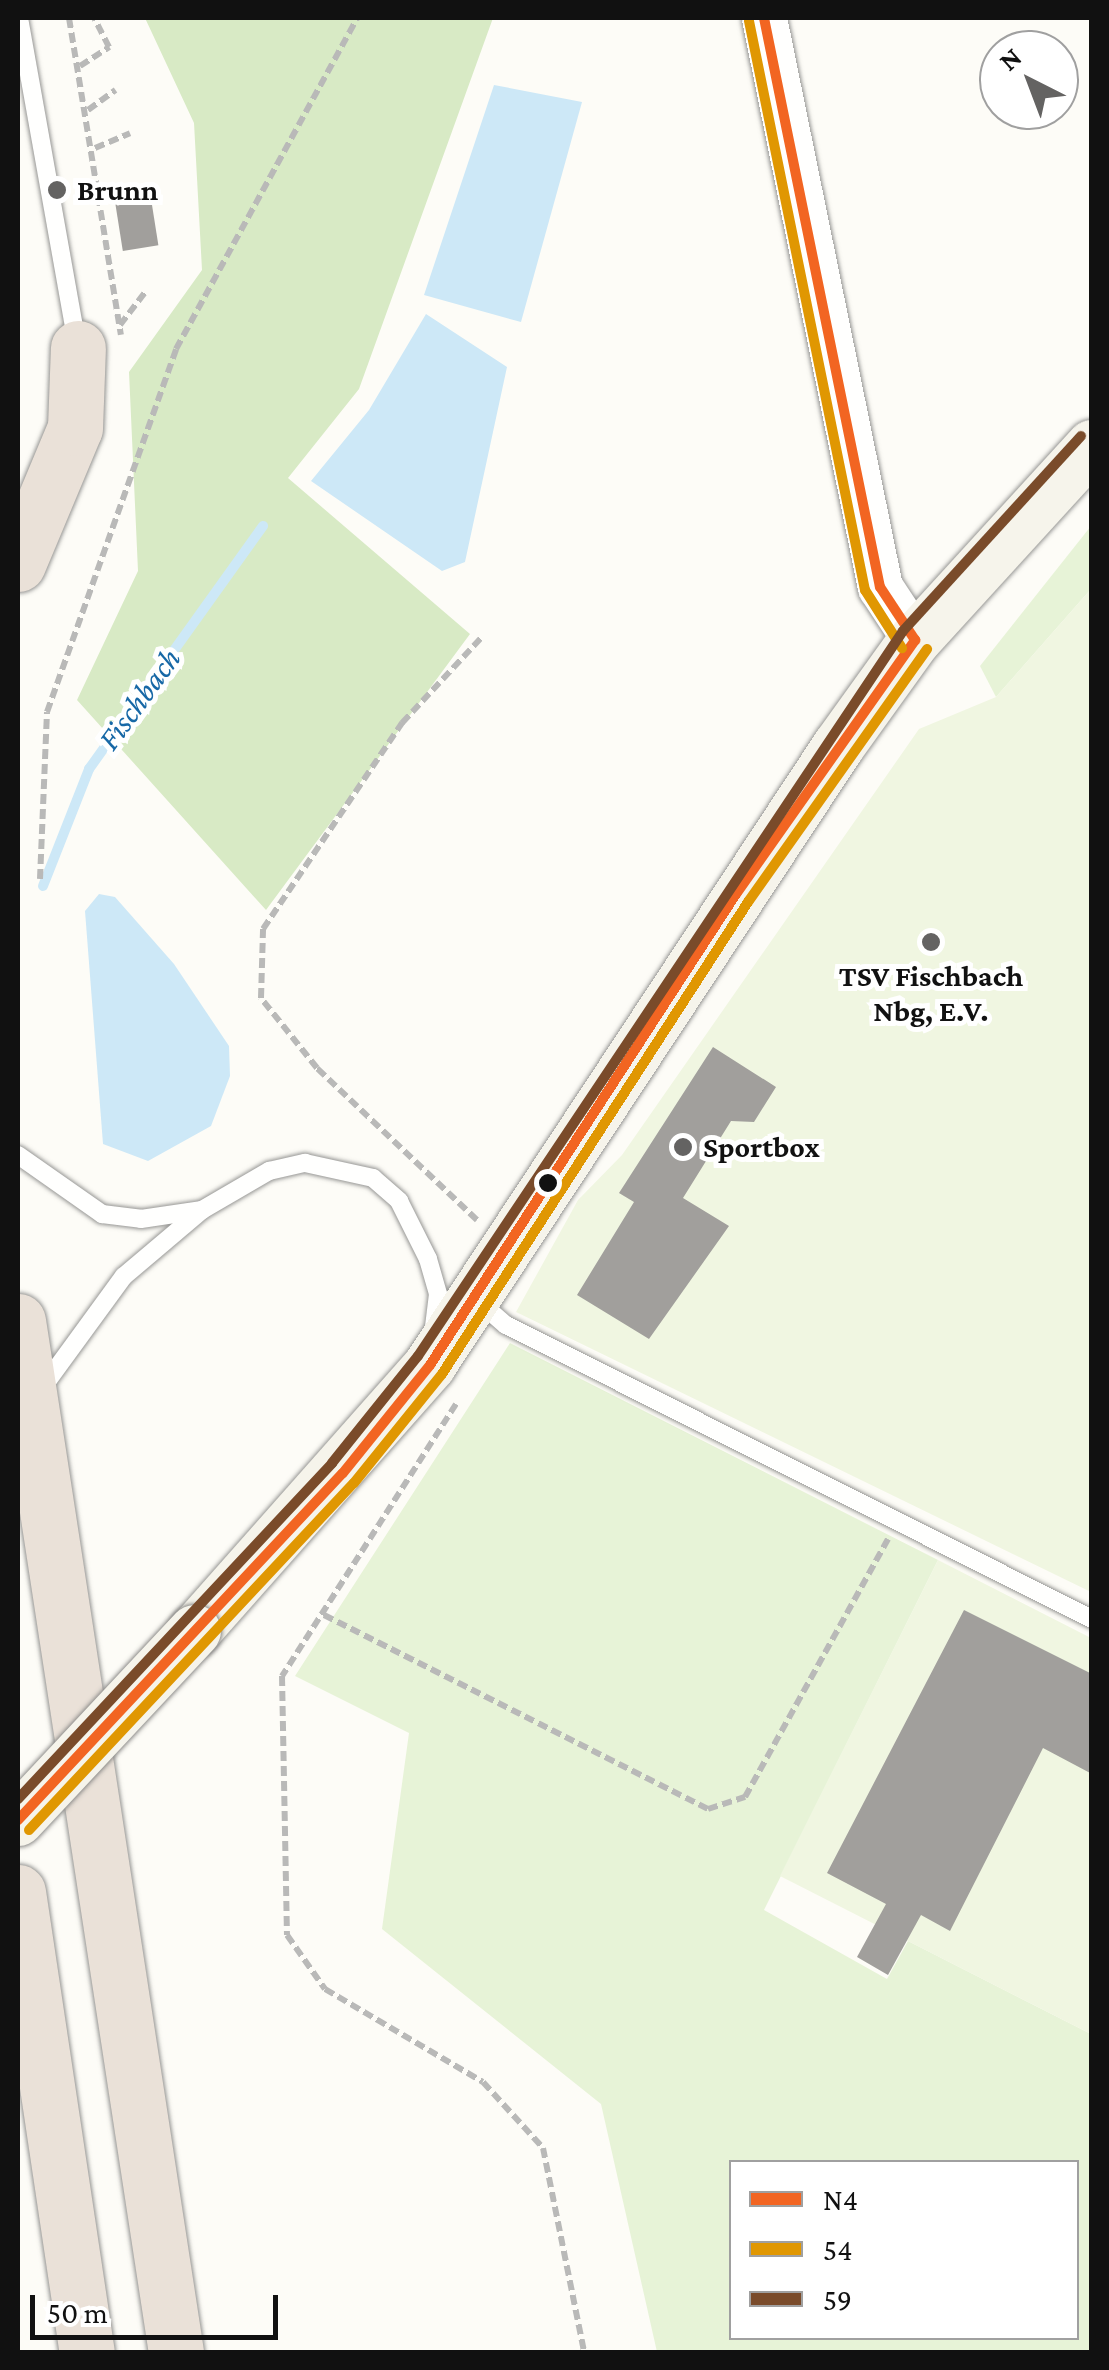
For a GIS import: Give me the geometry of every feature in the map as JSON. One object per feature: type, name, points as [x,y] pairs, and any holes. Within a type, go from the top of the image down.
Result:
[{"type":"highway","points":[[18,564],[75,428],[89,328]]},
{"type":"highway","points":[[18,1321],[176,2352]]},
{"type":"highway","points":[[18,1892],[86,2352]]},
{"type":"main road","points":[[18,1820],[195,1631],[448,1377],[476,1300],[838,747],[915,640],[1092,446]]},
{"type":"street","points":[[764,18],[880,587],[915,640]]},
{"type":"lane","points":[[19,18],[89,328]]},
{"type":"lane","points":[[18,1155],[102,1214],[202,1210]]},
{"type":"lane","points":[[30,1405],[111,1291],[202,1210],[269,1171],[306,1164],[373,1178],[400,1202],[428,1259],[438,1294],[448,1377]]},
{"type":"lane","points":[[476,1300],[506,1324],[896,1524],[1092,1619]]},
{"type":"path","points":[[68,18],[95,148],[89,328]]},
{"type":"path","points":[[80,66],[109,47],[94,18]]},
{"type":"path","points":[[40,878],[47,712],[176,349],[357,18]]},
{"type":"path","points":[[88,110],[116,90]]},
{"type":"path","points":[[95,148],[130,133]]},
{"type":"path","points":[[89,328],[146,291]]},
{"type":"path","points":[[482,637],[402,723],[263,930],[261,998],[316,1068],[510,1252]]},
{"type":"path","points":[[448,1377],[324,1615],[282,1676],[287,1935],[325,1989],[483,2082],[543,2148],[584,2352]]},
{"type":"path","points":[[324,1615],[708,1808],[745,1797],[896,1524]]},
{"type":"green space","points":[[145,18],[493,18],[359,389],[288,478],[470,634],[266,910],[77,700],[138,571],[129,372],[202,270],[194,123]]},
{"type":"green space","points":[[1091,526],[1091,589],[996,697],[980,666]]},
{"type":"green space","name":"TSV Fischbach Nbg, E.V.","points":[[1091,589],[1091,1592],[516,1312],[578,1200],[622,1155],[919,729],[996,697]]},
{"type":"green space","points":[[510,1343],[938,1560],[764,1910],[887,1979],[908,1941],[1091,2034],[1091,2352],[657,2352],[601,2104],[382,1929],[409,1733],[295,1676]]},
{"type":"green space","points":[[938,1560],[1091,1638],[1091,2034],[780,1876]]},
{"type":"water","points":[[494,85],[582,102],[521,322],[424,295]]},
{"type":"water","points":[[426,314],[507,367],[465,562],[442,571],[311,481],[369,410]]},
{"type":"water","points":[[99,894],[115,897],[174,964],[229,1046],[230,1076],[211,1126],[148,1161],[103,1144],[85,911]]},
{"type":"building","points":[[149,186],[158,245],[123,251],[113,192]]},
{"type":"building","points":[[713,1047],[776,1087],[754,1122],[731,1121],[683,1198],[729,1226],[649,1339],[577,1295],[634,1202],[619,1193]]},
{"type":"building","points":[[964,1610],[1092,1674],[1092,1774],[1043,1748],[950,1931],[921,1915],[888,1975],[857,1957],[886,1904],[827,1873]]},
{"type":"waterway","name":"Fischbach","points":[[43,886],[89,769],[263,526]]},
{"type":"transit line","name":"N4","points":[[764,18],[880,587],[915,640]]},
{"type":"transit line","name":"54","points":[[749,21],[865,590],[902,648]]},
{"type":"transit line","name":"59","points":[[18,1799],[332,1463],[418,1356],[903,631],[1081,436]]},
{"type":"transit line","name":"N4","points":[[18,1820],[343,1473],[430,1365],[736,894],[915,640]]},
{"type":"transit line","name":"54","points":[[29,1830],[354,1483],[442,1374],[748,902],[927,649]]},
{"type":"place","name":"Brunn","points":[[57,190]]},
{"type":"place","name":"TSV Fischbach Nbg, E.V.","points":[[931,942]]},
{"type":"place","name":"Sportbox","points":[[683,1147]]}]
